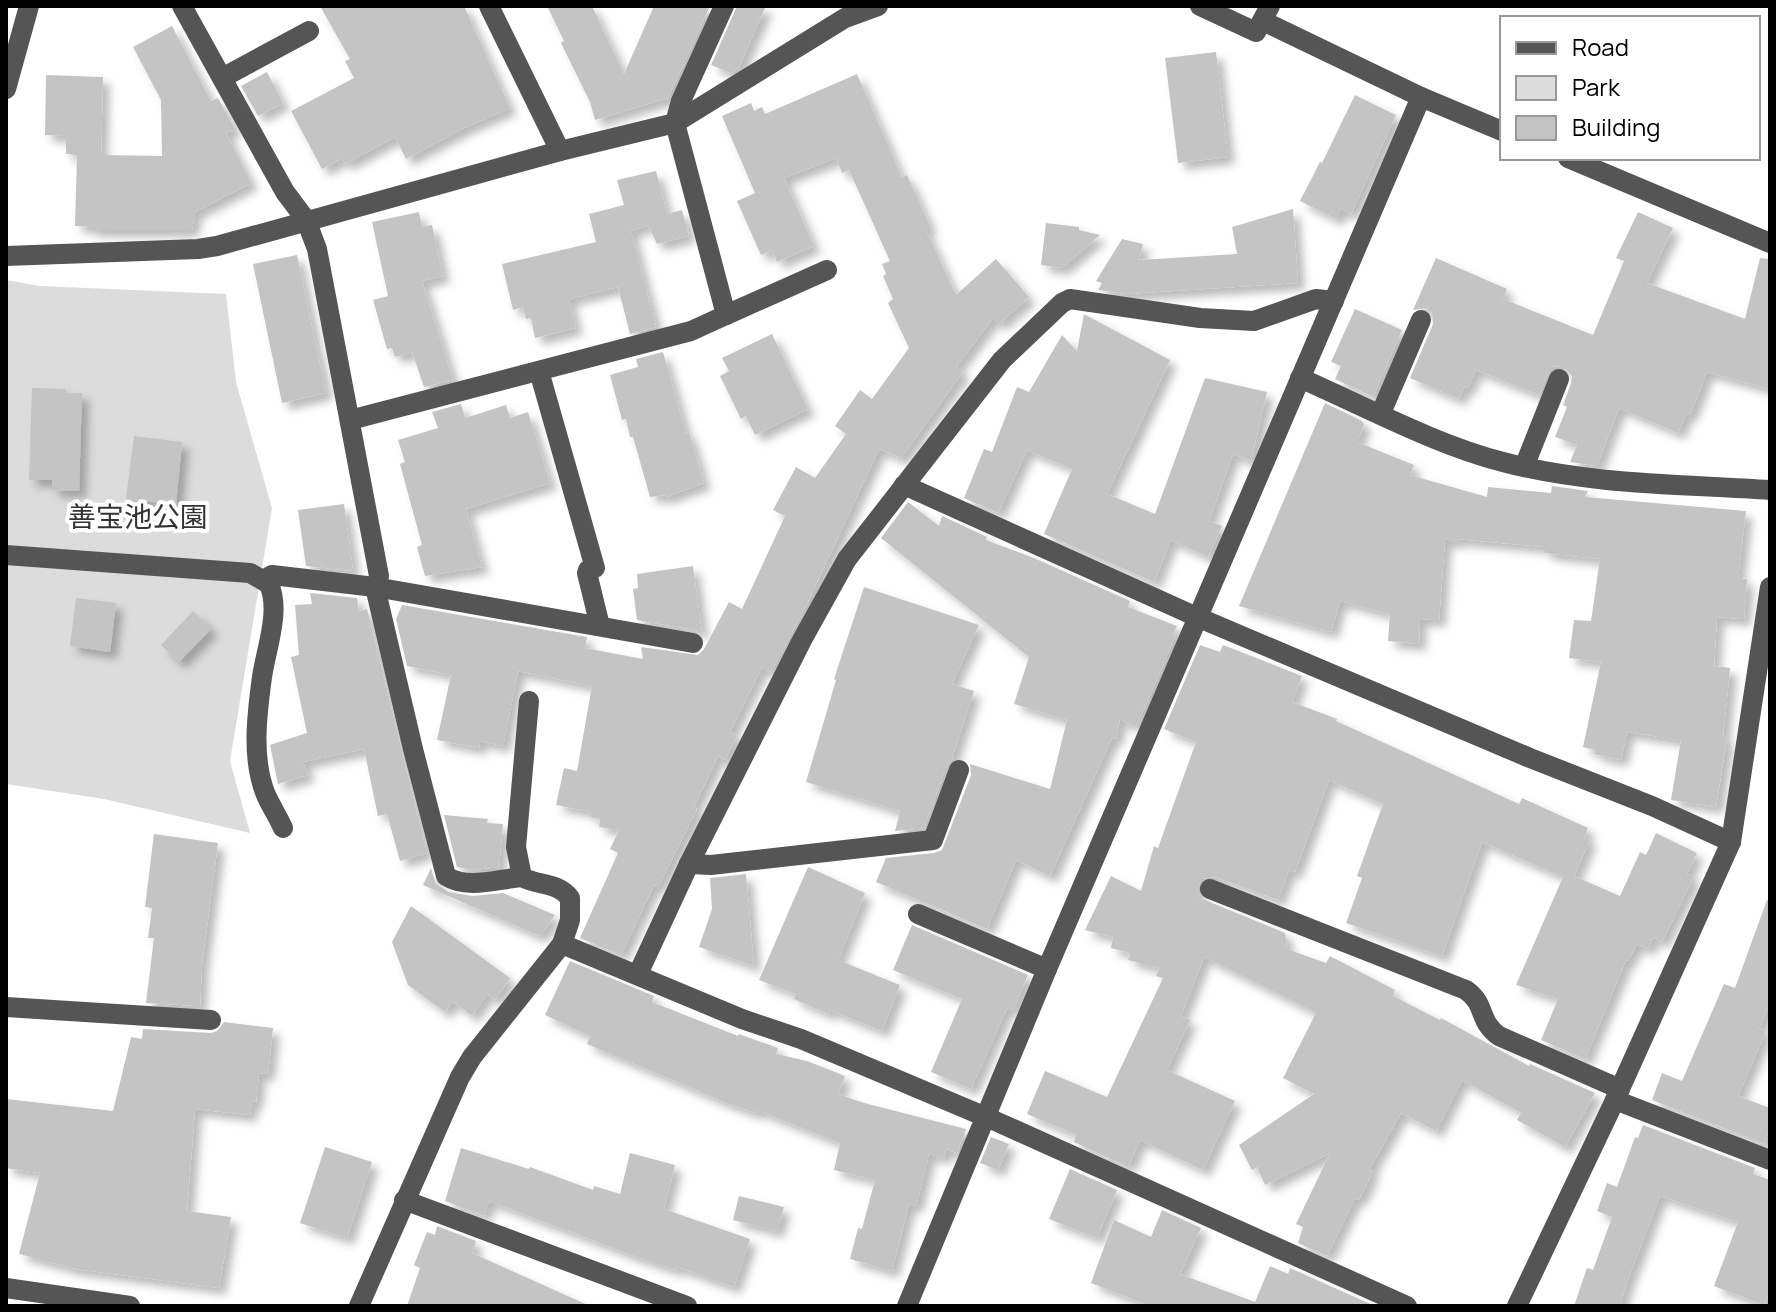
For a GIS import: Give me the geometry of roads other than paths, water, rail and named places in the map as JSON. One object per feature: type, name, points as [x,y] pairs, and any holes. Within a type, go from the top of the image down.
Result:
[{"type":"street","points":[[6,89],[29,6]]},
{"type":"street","points":[[182,6],[285,192],[306,220],[317,249],[377,581],[446,876],[453,881],[481,882],[522,877],[530,882],[558,887],[570,898],[570,920],[562,944],[472,1057],[451,1094],[359,1306]]},
{"type":"street","points":[[489,6],[560,151]]},
{"type":"street","points":[[724,6],[681,101],[675,123],[726,315]]},
{"type":"street","points":[[6,256],[198,249],[675,123],[845,18],[878,6]]},
{"type":"street","points":[[1200,6],[1256,32],[1266,14],[1421,97],[1500,130]]},
{"type":"street","points":[[222,78],[309,31]]},
{"type":"street","points":[[907,1306],[984,1116],[1421,97]]},
{"type":"street","points":[[1573,160],[1770,243]]},
{"type":"street","points":[[350,420],[691,331],[827,270]]},
{"type":"street","points":[[638,974],[689,864],[802,640],[847,559],[1002,360],[1070,299],[1200,318],[1254,321],[1316,299],[1334,301]]},
{"type":"street","points":[[1381,413],[1421,320]]},
{"type":"street","points":[[539,371],[595,568],[587,573],[600,626]]},
{"type":"street","points":[[1300,378],[1475,453],[1524,467],[1605,479],[1770,490]]},
{"type":"street","points":[[1524,467],[1559,379]]},
{"type":"street","points":[[904,485],[1197,617],[1530,758],[1652,806],[1731,842]]},
{"type":"street","points":[[6,555],[250,573],[269,584],[274,600],[256,742],[265,794],[283,828]]},
{"type":"street","points":[[263,580],[272,575],[377,581],[693,643]]},
{"type":"street","points":[[1517,1306],[1618,1095],[1731,842],[1770,587]]},
{"type":"street","points":[[522,877],[516,847],[529,701]]},
{"type":"street","points":[[689,864],[711,865],[933,840],[959,770]]},
{"type":"street","points":[[1210,889],[1466,990],[1478,1000],[1488,1028],[1499,1036],[1618,1095],[1770,1160]]},
{"type":"street","points":[[918,914],[1047,969]]},
{"type":"street","points":[[562,944],[984,1116],[1407,1306]]},
{"type":"street","points":[[6,1007],[211,1020]]},
{"type":"street","points":[[404,1200],[687,1306]]},
{"type":"street","points":[[6,1288],[130,1306]]},
{"type":"park label","name":"善宝池公園","points":[[138,517]]}]
